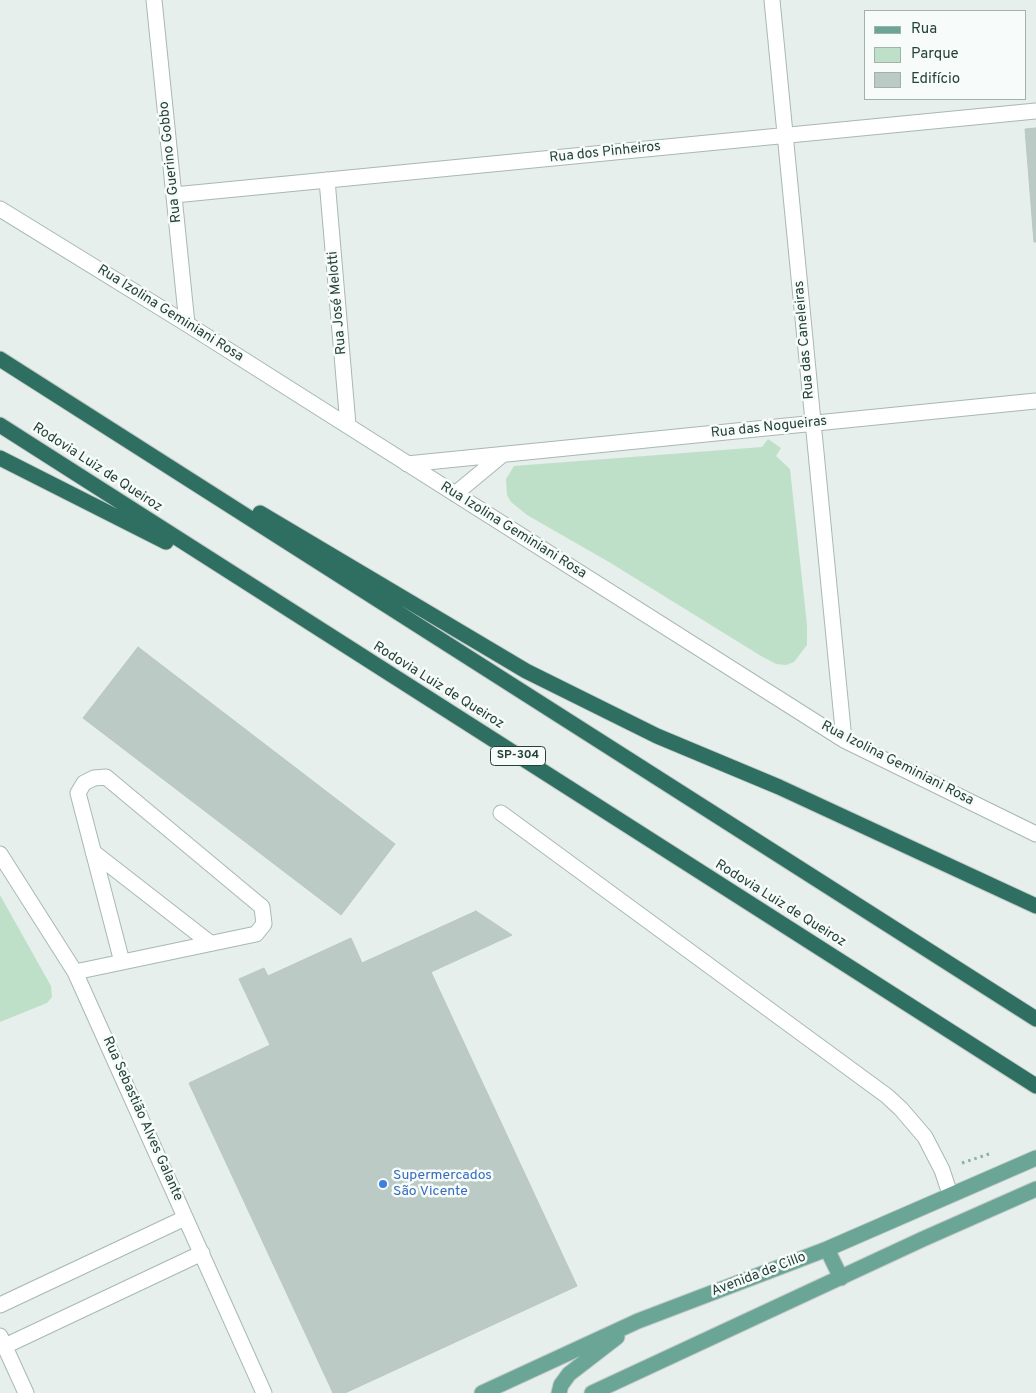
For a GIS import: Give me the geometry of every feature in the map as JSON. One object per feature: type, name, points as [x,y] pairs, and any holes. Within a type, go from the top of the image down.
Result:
[{"type":"highway","points":[[0,358],[526,671],[657,736],[779,787],[1036,906]]},
{"type":"highway","points":[[0,358],[1036,1019]]},
{"type":"highway","name":"Rodovia Luiz de Queiroz","points":[[0,425],[237,578],[1036,1086]]},
{"type":"highway","points":[[0,458],[237,578]]},
{"type":"main road","name":"Avenida de Cillo","points":[[482,1393],[638,1321],[827,1249],[1036,1158]]},
{"type":"main road","points":[[592,1393],[923,1239],[1036,1189]]},
{"type":"main road","points":[[985,1212],[1031,1202],[1036,1203]]},
{"type":"main road","points":[[827,1249],[841,1278]]},
{"type":"main road","points":[[559,1393],[561,1385],[569,1374],[638,1321]]},
{"type":"street","name":"Rua Guerino Gobbo","points":[[154,0],[187,324]]},
{"type":"street","name":"Rua das Caneleiras","points":[[772,0],[844,740]]},
{"type":"street","name":"Rua dos Pinheiros","points":[[174,195],[1036,111]]},
{"type":"street","name":"Rua José Melotti","points":[[327,180],[348,426]]},
{"type":"street","name":"Rua Izolina Geminiani Rosa","points":[[0,209],[187,324],[844,740],[1036,834]]},
{"type":"street","name":"Rua das Nogueiras","points":[[407,464],[1036,401]]},
{"type":"street","points":[[455,494],[502,454]]},
{"type":"street","points":[[75,972],[256,934],[264,924],[262,907],[106,777],[94,778],[84,783],[78,793],[122,962]]},
{"type":"street","points":[[501,813],[887,1096],[925,1137],[942,1170],[950,1194]]},
{"type":"street","points":[[93,852],[210,943]]},
{"type":"street","name":"Rua Sebastião Alves Galante","points":[[0,854],[75,972],[264,1393]]},
{"type":"street","points":[[0,1305],[186,1218]]},
{"type":"street","points":[[26,1393],[2,1341],[202,1253]]},
{"type":"green space","points":[[768,439],[781,448],[776,456],[790,469],[807,625],[807,645],[794,662],[786,665],[776,664],[761,656],[609,562],[527,515],[511,502],[507,495],[506,479],[514,466],[762,447]]},
{"type":"green space","points":[[0,895],[51,986],[52,997],[47,1003],[0,1022]]},
{"type":"building","points":[[1036,128],[1036,242],[1034,242],[1025,129]]},
{"type":"building","points":[[138,647],[395,844],[341,915],[83,718]]},
{"type":"building","name":"Supermercados São Vicente","points":[[476,911],[512,935],[431,972],[577,1286],[345,1393],[333,1393],[189,1083],[270,1045],[239,979],[264,968],[268,976],[351,938],[362,963]]},
{"type":"place","name":"Supermercados São Vicente","points":[[383,1184]]}]
